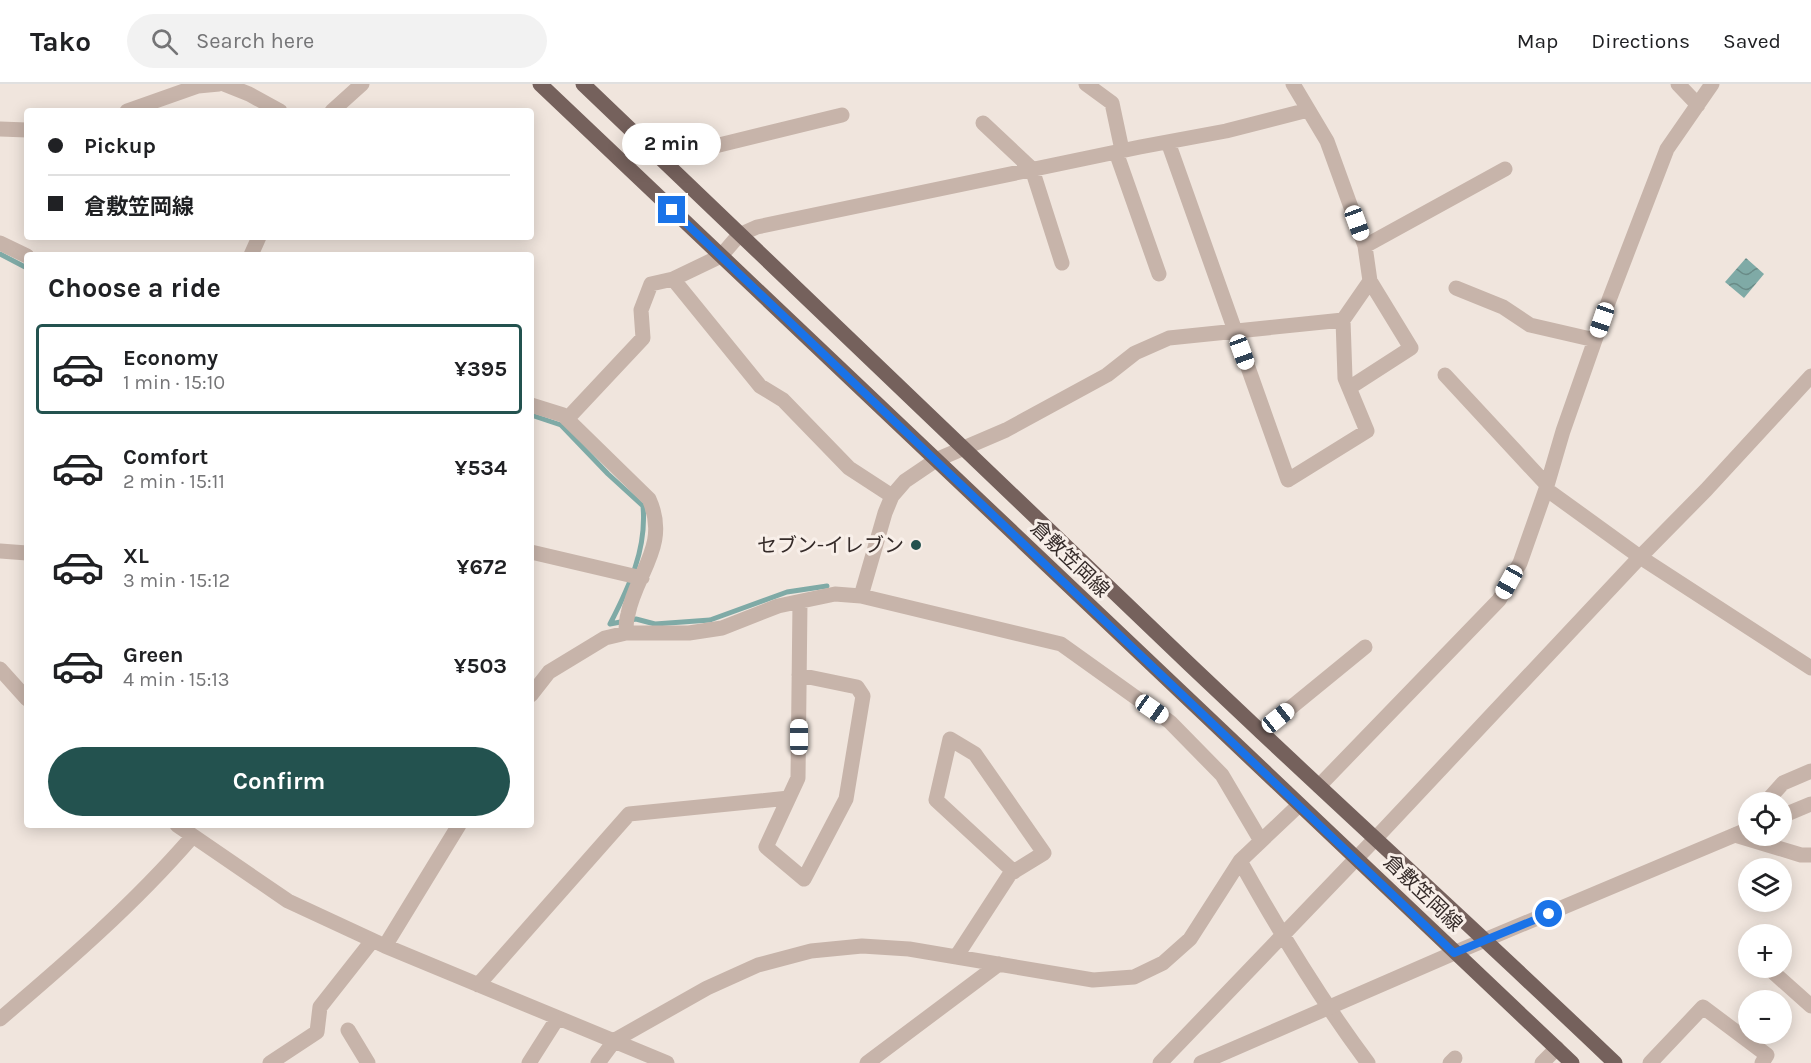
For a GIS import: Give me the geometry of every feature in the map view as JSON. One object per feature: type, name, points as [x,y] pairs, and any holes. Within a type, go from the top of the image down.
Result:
[{"type":"main road","name":"倉敷笠岡線","points":[[540,84],[1572,1063]]},
{"type":"main road","name":"倉敷笠岡線","points":[[583,84],[1261,732],[1615,1063]]},
{"type":"street","points":[[136,108],[198,86],[222,84],[249,94],[275,108]]},
{"type":"street","points":[[335,108],[362,84]]},
{"type":"street","points":[[1086,84],[1112,104],[1119,151],[1159,274]]},
{"type":"street","points":[[1293,84],[1327,141],[1365,246],[1370,281],[1411,348],[1349,388]]},
{"type":"street","points":[[1678,84],[1698,105]]},
{"type":"street","points":[[1319,786],[1499,600],[1520,563],[1546,487],[1552,462],[1595,340],[1667,148],[1712,84]]},
{"type":"street","points":[[567,419],[643,338],[641,310],[651,284],[673,279],[721,256],[739,235],[757,226],[1226,131],[1308,110]]},
{"type":"street","points":[[662,159],[842,115]]},
{"type":"street","points":[[983,123],[1032,169],[1062,263]]},
{"type":"street","points":[[0,129],[24,130]]},
{"type":"street","points":[[1168,142],[1288,480],[1367,431],[1345,378],[1343,320],[1370,281]]},
{"type":"street","points":[[1365,246],[1505,169]]},
{"type":"street","points":[[0,243],[24,255]]},
{"type":"street","points":[[673,279],[760,386],[783,400],[849,468],[892,496]]},
{"type":"street","points":[[1456,288],[1503,307],[1530,325],[1595,340]]},
{"type":"street","points":[[861,596],[892,496],[904,481],[936,460],[1006,430],[1107,375],[1135,353],[1169,338],[1343,320]]},
{"type":"street","points":[[1445,375],[1546,487],[1640,557],[1811,668]]},
{"type":"street","points":[[1160,1063],[1809,382]]},
{"type":"street","points":[[534,406],[563,415],[649,499],[656,521],[654,548],[628,613],[626,633]]},
{"type":"street","points":[[0,551],[24,553]]},
{"type":"street","points":[[534,553],[642,578]]},
{"type":"street","points":[[534,691],[549,672],[605,638],[626,633],[689,633],[722,628],[750,616],[800,602],[835,594],[861,596],[1061,644],[1170,722],[1222,775],[1261,841]]},
{"type":"street","points":[[799,675],[857,687],[863,696],[846,799],[804,879],[766,847],[798,778],[799,675],[800,602]]},
{"type":"street","points":[[1261,732],[1365,647]]},
{"type":"street","points":[[0,669],[24,696]]},
{"type":"street","points":[[956,957],[1014,872],[1044,853],[975,754],[950,739],[936,800],[1014,872]]},
{"type":"street","points":[[1774,792],[1783,783],[1811,771]]},
{"type":"street","points":[[478,986],[629,813],[789,798]]},
{"type":"street","points":[[1792,812],[1811,804]]},
{"type":"street","points":[[598,1063],[615,1040],[707,988],[758,964],[811,951],[862,946],[909,948],[1093,980],[1134,976],[1163,963],[1190,939],[1240,861],[1299,805]]},
{"type":"street","points":[[181,828],[288,901],[478,986],[667,1063]]},
{"type":"street","points":[[270,1063],[316,1032],[320,1007],[379,943],[457,828]]},
{"type":"street","points":[[1202,1063],[1454,953],[1738,834]]},
{"type":"street","points":[[0,1019],[115,918],[161,873],[192,837]]},
{"type":"street","points":[[1778,846],[1801,855],[1811,855]]},
{"type":"street","points":[[1240,861],[1281,935],[1328,1008],[1368,1063]]},
{"type":"street","points":[[867,1063],[999,964]]},
{"type":"street","points":[[1779,978],[1811,1006]]},
{"type":"street","points":[[1650,1063],[1703,1007],[1767,1055],[1762,1063]]},
{"type":"street","points":[[529,1063],[557,1019]]},
{"type":"street","points":[[348,1030],[368,1063]]},
{"type":"street","points":[[1542,1063],[1557,1048]]},
{"type":"water","points":[[1746,258],[1764,274],[1744,298],[1725,282]]},
{"type":"waterway","points":[[0,254],[24,266]]},
{"type":"waterway","points":[[534,416],[561,425],[608,474],[643,506],[644,522],[635,567],[610,624],[636,619],[655,624],[710,620],[787,592],[827,586]]},
{"type":"place","name":"セブン-イレブン","points":[[916,545]]},
{"type":"route","points":[[672,210],[1454,953],[1549,914]]}]
